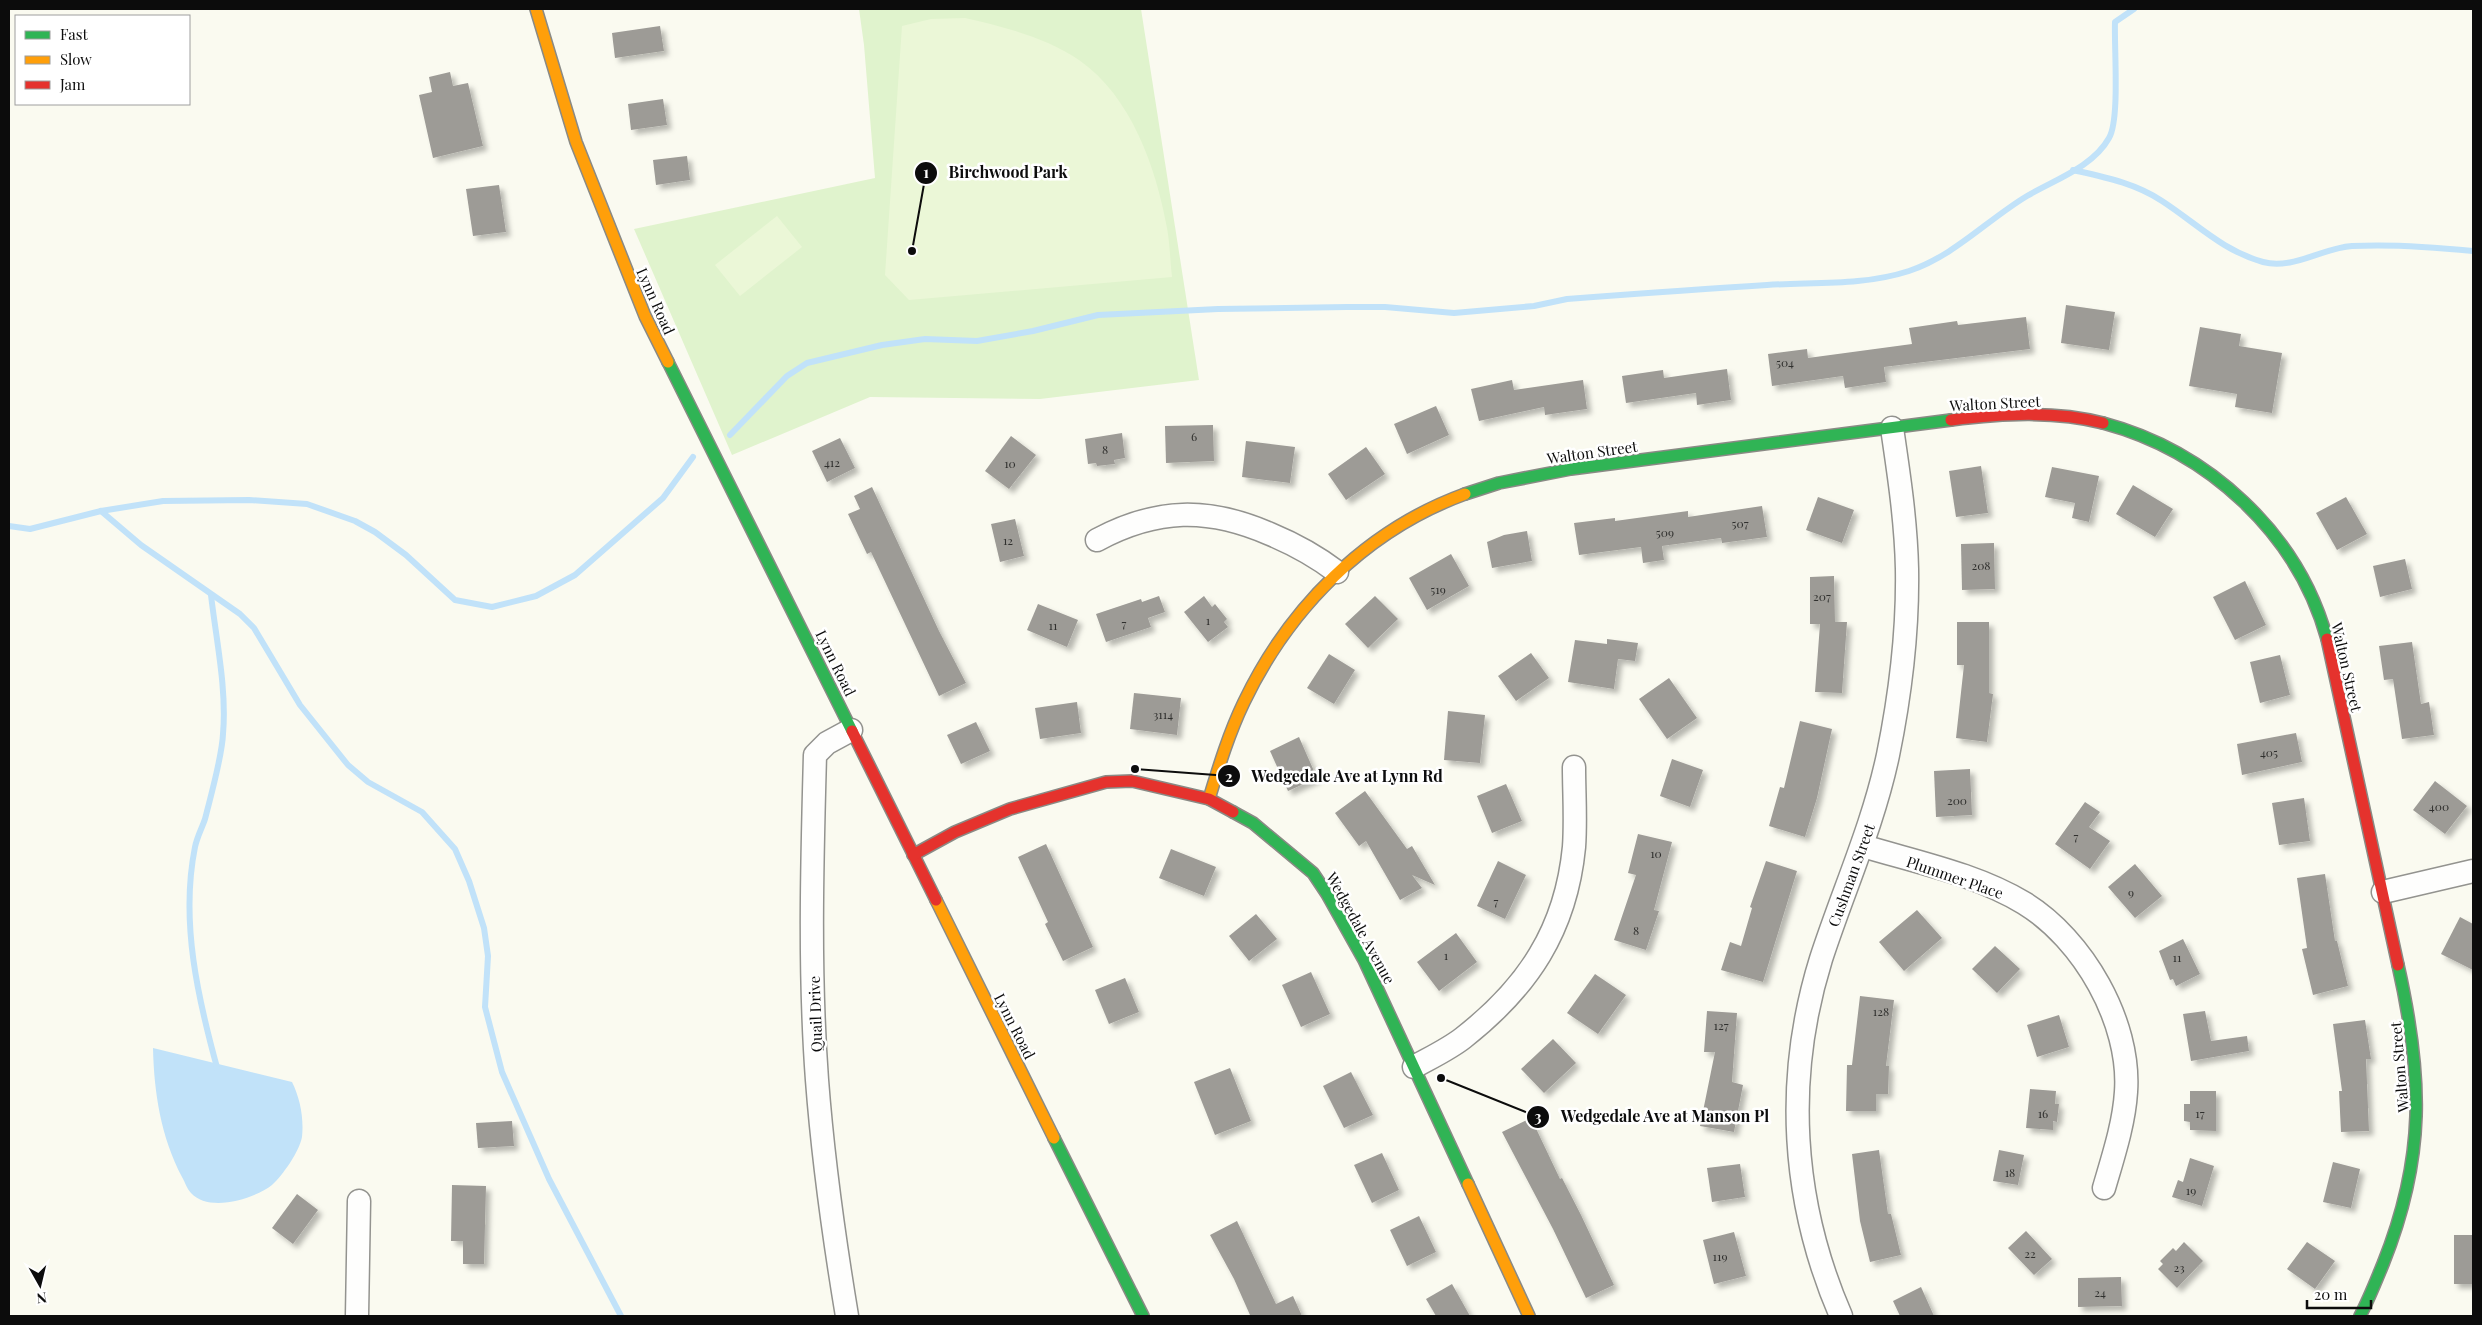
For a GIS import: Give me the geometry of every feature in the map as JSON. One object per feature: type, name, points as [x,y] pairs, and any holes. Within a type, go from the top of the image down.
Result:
[{"type":"street","name":"Lynn Road","points":[[536,9],[576,142],[645,316],[1143,1316]]},
{"type":"street","name":"Walton Street","points":[[1209,799],[1227,745],[1249,694],[1266,665],[1319,592],[1337,572],[1367,548],[1414,517],[1498,483],[1598,465],[1987,416],[2033,414],[2086,419],[2130,432],[2175,452],[2236,493],[2276,538],[2294,565],[2318,613],[2326,637],[2383,892],[2410,1019],[2417,1072],[2418,1117],[2411,1184],[2404,1212],[2364,1315]]},
{"type":"street","name":"Cushman Street","points":[[1841,1316],[1817,1249],[1800,1176],[1798,1068],[1806,1012],[1821,960],[1863,846],[1888,757],[1900,694],[1907,596],[1903,503],[1892,428]]},
{"type":"street","points":[[1097,540],[1142,521],[1176,515],[1206,514],[1250,525],[1276,536],[1304,549],[1337,572]]},
{"type":"street","name":"Quail Drive","points":[[847,1316],[833,1223],[817,1082],[814,1025],[812,840],[815,755],[827,743],[851,730]]},
{"type":"street","points":[[1414,1067],[1462,1039],[1510,997],[1531,971],[1550,941],[1562,910],[1573,850],[1574,767]]},
{"type":"street","name":"Wedgedale Avenue","points":[[913,855],[955,832],[1010,809],[1106,782],[1132,781],[1209,799],[1253,823],[1313,874],[1327,894],[1364,960],[1529,1316]]},
{"type":"street","name":"Plummer Place","points":[[1863,846],[1967,878],[2025,903],[2063,934],[2082,958],[2111,1008],[2122,1048],[2124,1105],[2104,1188]]},
{"type":"street","points":[[2383,892],[2473,871]]},
{"type":"street","points":[[357,1316],[359,1201]]},
{"type":"green space","points":[[859,9],[1141,9],[1199,380],[1040,399],[870,397],[732,455],[634,229],[875,178],[864,45]]},
{"type":"green space","points":[[965,18],[1009,29],[1038,39],[1066,52],[1097,75],[1113,93],[1127,113],[1138,135],[1156,181],[1169,240],[1172,277],[909,300],[885,275],[902,26],[931,19]]},
{"type":"green space","points":[[777,216],[802,247],[740,296],[715,265]]},
{"type":"water","points":[[153,1048],[292,1082],[301,1108],[302,1137],[290,1163],[272,1185],[254,1195],[232,1202],[209,1202],[199,1199],[191,1193],[175,1162],[164,1130],[157,1098]]},
{"type":"building","points":[[660,26],[664,51],[615,58],[612,33]]},
{"type":"building","points":[[450,72],[453,86],[468,83],[483,146],[433,158],[419,95],[432,92],[429,77]]},
{"type":"building","points":[[663,99],[667,125],[631,130],[628,104]]},
{"type":"building","points":[[687,156],[690,180],[656,185],[653,160]]},
{"type":"building","points":[[499,185],[506,232],[473,236],[466,189]]},
{"type":"building","points":[[2066,305],[2115,312],[2109,350],[2061,343]]},
{"type":"building","points":[[2026,317],[2030,349],[1884,367],[1886,382],[1845,388],[1843,376],[1772,386],[1768,354],[1807,349],[1808,358],[1912,344],[1909,328],[1957,321],[1958,325]]},
{"type":"building","points":[[2200,327],[2241,334],[2239,346],[2282,353],[2272,413],[2235,407],[2237,394],[2189,386]]},
{"type":"building","points":[[1727,369],[1731,400],[1697,405],[1696,393],[1626,403],[1622,376],[1663,370],[1664,378]]},
{"type":"building","points":[[1512,380],[1514,390],[1583,380],[1587,409],[1545,415],[1544,407],[1479,421],[1471,389]]},
{"type":"building","points":[[1436,406],[1449,435],[1407,454],[1394,424]]},
{"type":"building","points":[[1213,425],[1214,461],[1166,463],[1165,426]]},
{"type":"building","points":[[1122,433],[1125,458],[1114,460],[1115,464],[1097,466],[1096,463],[1088,464],[1085,439]]},
{"type":"building","points":[[1011,436],[1036,455],[1009,489],[985,471]]},
{"type":"building","points":[[840,438],[855,468],[827,482],[812,451]]},
{"type":"building","points":[[1246,441],[1295,447],[1290,483],[1242,477]]},
{"type":"building","points":[[1366,447],[1385,474],[1346,500],[1328,474]]},
{"type":"building","points":[[1981,466],[1988,513],[1956,517],[1949,471]]},
{"type":"building","points":[[2052,467],[2099,476],[2089,522],[2072,518],[2075,503],[2045,497]]},
{"type":"building","points":[[2133,485],[2173,509],[2155,537],[2116,514]]},
{"type":"building","points":[[872,487],[939,631],[966,683],[939,696],[871,552],[867,554],[848,514],[860,509],[854,496]]},
{"type":"building","points":[[1818,497],[1854,510],[1842,543],[1806,530]]},
{"type":"building","points":[[2346,497],[2367,534],[2337,550],[2316,513]]},
{"type":"building","points":[[1762,506],[1767,537],[1722,543],[1721,538],[1662,546],[1664,560],[1643,563],[1641,547],[1579,555],[1574,523],[1615,518],[1615,521],[1688,511],[1688,517]]},
{"type":"building","points":[[1015,519],[1024,556],[1000,562],[991,524]]},
{"type":"building","points":[[1527,531],[1532,561],[1492,568],[1487,542],[1504,535]]},
{"type":"building","points":[[1994,543],[1995,589],[1962,590],[1961,544]]},
{"type":"building","points":[[1451,554],[1469,586],[1427,610],[1409,578]]},
{"type":"building","points":[[2405,559],[2412,589],[2380,597],[2373,566]]},
{"type":"building","points":[[1834,576],[1835,622],[1847,622],[1842,693],[1815,692],[1820,624],[1810,624],[1810,577]]},
{"type":"building","points":[[2245,581],[2266,625],[2235,640],[2213,597]]},
{"type":"building","points":[[1159,596],[1165,612],[1148,618],[1151,627],[1106,642],[1096,614],[1141,599],[1142,602]]},
{"type":"building","points":[[1204,596],[1212,607],[1215,604],[1227,619],[1224,622],[1228,627],[1208,642],[1184,612]]},
{"type":"building","points":[[1375,596],[1398,619],[1368,648],[1345,624]]},
{"type":"building","points":[[1038,604],[1078,620],[1067,647],[1027,630]]},
{"type":"building","points":[[1957,622],[1989,622],[1989,693],[1993,694],[1987,742],[1956,738],[1964,665],[1957,665]]},
{"type":"building","points":[[1607,639],[1638,643],[1635,661],[1618,659],[1614,689],[1568,682],[1575,640],[1607,644]]},
{"type":"building","points":[[2412,642],[2421,704],[2429,702],[2434,735],[2402,739],[2393,679],[2384,680],[2379,646]]},
{"type":"building","points":[[1531,653],[1549,678],[1516,701],[1498,676]]},
{"type":"building","points":[[1329,654],[1355,670],[1334,704],[1307,688]]},
{"type":"building","points":[[2280,655],[2290,695],[2260,703],[2250,662]]},
{"type":"building","points":[[1669,678],[1697,718],[1667,739],[1639,699]]},
{"type":"building","points":[[1134,693],[1181,698],[1177,735],[1130,729]]},
{"type":"building","points":[[1077,702],[1081,733],[1040,739],[1035,708]]},
{"type":"building","points":[[1448,711],[1485,715],[1480,763],[1444,760]]},
{"type":"building","points":[[1800,721],[1832,729],[1817,798],[1805,837],[1769,826],[1780,787],[1784,788]]},
{"type":"building","points":[[976,722],[990,751],[961,764],[947,735]]},
{"type":"building","points":[[2296,733],[2302,762],[2242,775],[2237,744]]},
{"type":"building","points":[[1299,737],[1317,778],[1288,791],[1270,751]]},
{"type":"building","points":[[1672,759],[1703,770],[1690,807],[1660,796]]},
{"type":"building","points":[[1970,769],[1972,815],[1936,817],[1934,771]]},
{"type":"building","points":[[2435,781],[2467,806],[2445,834],[2413,810]]},
{"type":"building","points":[[1506,784],[1522,821],[1492,833],[1477,796]]},
{"type":"building","points":[[1365,791],[1407,849],[1412,846],[1435,885],[1412,875],[1422,888],[1400,900],[1366,841],[1359,846],[1335,813]]},
{"type":"building","points":[[2304,798],[2310,841],[2279,845],[2272,803]]},
{"type":"building","points":[[2085,802],[2100,812],[2089,827],[2110,841],[2090,869],[2055,844]]},
{"type":"building","points":[[1638,834],[1672,842],[1654,910],[1659,911],[1646,950],[1614,940],[1636,875],[1628,873]]},
{"type":"building","points":[[1046,844],[1093,947],[1063,961],[1045,924],[1048,922],[1018,857]]},
{"type":"building","points":[[1171,849],[1216,867],[1204,896],[1159,878]]},
{"type":"building","points":[[1498,861],[1526,875],[1505,919],[1477,906]]},
{"type":"building","points":[[1766,861],[1797,871],[1763,982],[1721,970],[1730,942],[1741,946],[1752,908],[1750,907]]},
{"type":"building","points":[[2135,864],[2162,896],[2135,918],[2108,887]]},
{"type":"building","points":[[2325,874],[2335,941],[2337,941],[2348,986],[2313,995],[2302,949],[2307,948],[2297,878]]},
{"type":"building","points":[[1917,910],[1942,938],[1904,971],[1879,942]]},
{"type":"building","points":[[1256,914],[1277,939],[1249,961],[1229,936]]},
{"type":"building","points":[[2460,917],[2473,924],[2473,970],[2441,954]]},
{"type":"building","points":[[1456,933],[1477,962],[1439,991],[1417,962]]},
{"type":"building","points":[[2183,939],[2200,974],[2176,986],[2173,979],[2170,980],[2159,951]]},
{"type":"building","points":[[1995,946],[2020,969],[1997,993],[1972,969]]},
{"type":"building","points":[[1311,972],[1330,1014],[1301,1027],[1282,985]]},
{"type":"building","points":[[1595,974],[1626,995],[1598,1034],[1567,1013]]},
{"type":"building","points":[[1125,978],[1139,1012],[1109,1024],[1095,990]]},
{"type":"building","points":[[1860,996],[1894,1000],[1886,1066],[1889,1066],[1888,1094],[1876,1094],[1876,1111],[1846,1111],[1847,1065],[1852,1065]]},
{"type":"building","points":[[1707,1011],[1737,1013],[1732,1082],[1743,1085],[1734,1132],[1700,1126],[1715,1052],[1704,1052]]},
{"type":"building","points":[[2205,1011],[2211,1041],[2247,1036],[2249,1051],[2191,1061],[2183,1014]]},
{"type":"building","points":[[2059,1015],[2069,1047],[2037,1057],[2027,1025]]},
{"type":"building","points":[[2365,1020],[2371,1059],[2366,1059],[2369,1131],[2341,1132],[2339,1091],[2342,1091],[2333,1024]]},
{"type":"building","points":[[1553,1039],[1576,1063],[1544,1093],[1521,1069]]},
{"type":"building","points":[[1230,1068],[1251,1121],[1215,1135],[1194,1082]]},
{"type":"building","points":[[1351,1072],[1373,1115],[1344,1128],[1323,1086]]},
{"type":"building","points":[[2030,1089],[2056,1091],[2055,1104],[2059,1104],[2057,1122],[2053,1121],[2053,1130],[2026,1128]]},
{"type":"building","points":[[2190,1091],[2216,1091],[2216,1131],[2190,1130],[2190,1122],[2184,1121],[2184,1104],[2190,1104]]},
{"type":"building","points":[[1531,1118],[1560,1179],[1562,1178],[1581,1215],[1614,1285],[1586,1298],[1553,1229],[1502,1132]]},
{"type":"building","points":[[512,1121],[514,1146],[478,1148],[476,1123]]},
{"type":"building","points":[[1879,1150],[1888,1214],[1891,1214],[1901,1255],[1870,1262],[1860,1221],[1852,1154]]},
{"type":"building","points":[[1999,1150],[2024,1155],[2018,1185],[1993,1181]]},
{"type":"building","points":[[1382,1153],[1399,1190],[1372,1203],[1354,1165]]},
{"type":"building","points":[[2190,1158],[2214,1166],[2202,1206],[2172,1197],[2178,1180],[2183,1182]]},
{"type":"building","points":[[2333,1162],[2360,1169],[2351,1208],[2323,1202]]},
{"type":"building","points":[[1740,1164],[1745,1197],[1712,1202],[1707,1168]]},
{"type":"building","points":[[452,1185],[486,1186],[484,1264],[463,1264],[463,1241],[451,1241]]},
{"type":"building","points":[[297,1194],[318,1210],[293,1244],[272,1228]]},
{"type":"building","points":[[1419,1216],[1436,1252],[1407,1266],[1390,1230]]},
{"type":"building","points":[[1237,1221],[1276,1304],[1293,1296],[1302,1316],[1248,1316],[1250,1315],[1234,1279],[1210,1235]]},
{"type":"building","points":[[2026,1231],[2052,1259],[2034,1275],[2008,1248]]},
{"type":"building","points":[[1734,1232],[1746,1276],[1714,1284],[1703,1240]]},
{"type":"building","points":[[2454,1235],[2473,1235],[2473,1284],[2454,1284]]},
{"type":"building","points":[[2184,1242],[2203,1261],[2177,1288],[2158,1269],[2163,1264],[2160,1261],[2173,1248],[2176,1251]]},
{"type":"building","points":[[2307,1242],[2335,1261],[2315,1289],[2287,1269]]},
{"type":"building","points":[[2121,1277],[2122,1306],[2078,1307],[2078,1278]]},
{"type":"building","points":[[1452,1284],[1470,1316],[1436,1316],[1426,1299]]},
{"type":"building","points":[[1921,1287],[1934,1316],[1900,1316],[1893,1301]]},
{"type":"waterway","points":[[730,435],[787,376],[807,363],[882,345],[925,339],[977,341],[1033,331],[1098,315],[1218,309],[1347,307],[1385,307],[1454,313],[1534,306],[1567,299],[1767,285],[1856,281],[1892,276],[1909,271],[1956,247],[2012,205],[2083,165],[2102,148],[2109,138],[2114,116],[2116,83],[2115,22],[2134,9]]},
{"type":"waterway","points":[[2073,170],[2119,181],[2152,195],[2222,244],[2263,262],[2285,263],[2330,250],[2352,246],[2412,246],[2473,251]]},
{"type":"waterway","points":[[9,526],[30,529],[101,511],[163,501],[249,500],[307,504],[355,521],[375,532],[406,555],[455,600],[492,607],[536,596],[575,575],[663,498],[693,457]]},
{"type":"waterway","points":[[101,511],[141,545],[240,614],[254,628],[300,705],[348,765],[368,782],[422,812],[455,849],[469,881],[484,928],[488,956],[485,1007],[502,1072],[549,1179],[621,1316]]},
{"type":"waterway","points":[[211,595],[224,699],[223,734],[221,754],[213,788],[195,847],[189,903],[193,960],[204,1016],[218,1071]]},
{"type":"traffic: fast","points":[[668,362],[852,731]]},
{"type":"traffic: fast","points":[[1465,494],[1499,483],[1571,469],[1951,420]]},
{"type":"traffic: fast","points":[[2103,423],[2142,436],[2178,454],[2212,476],[2244,502],[2271,531],[2295,564],[2313,600],[2327,639]]},
{"type":"traffic: fast","points":[[1233,812],[1253,823],[1313,873],[1327,894],[1364,960],[1468,1184]]},
{"type":"traffic: fast","points":[[2360,1316],[2383,1264],[2397,1225],[2407,1188],[2413,1152],[2416,1080],[2406,1005],[2398,965]]},
{"type":"traffic: fast","points":[[1054,1138],[1143,1316]]},
{"type":"traffic: slow","points":[[536,9],[576,142],[645,316],[668,362]]},
{"type":"traffic: slow","points":[[1209,799],[1229,738],[1244,702],[1262,668],[1308,604],[1334,576],[1363,551],[1395,528],[1429,509],[1465,494]]},
{"type":"traffic: slow","points":[[936,900],[1054,1138]]},
{"type":"traffic: slow","points":[[1468,1184],[1529,1316]]},
{"type":"traffic: jam","points":[[1951,420],[2027,414],[2066,416],[2103,423]]},
{"type":"traffic: jam","points":[[2327,639],[2398,965]]},
{"type":"traffic: jam","points":[[852,731],[936,900]]},
{"type":"traffic: jam","points":[[913,855],[955,832],[1010,809],[1106,782],[1132,781],[1209,799],[1233,812]]},
{"type":"place","name":"Birchwood Park","points":[[912,251]]},
{"type":"place","name":"Wedgedale Ave at Lynn Rd","points":[[1135,769]]},
{"type":"place","name":"Wedgedale Ave at Manson Pl","points":[[1441,1078]]}]
